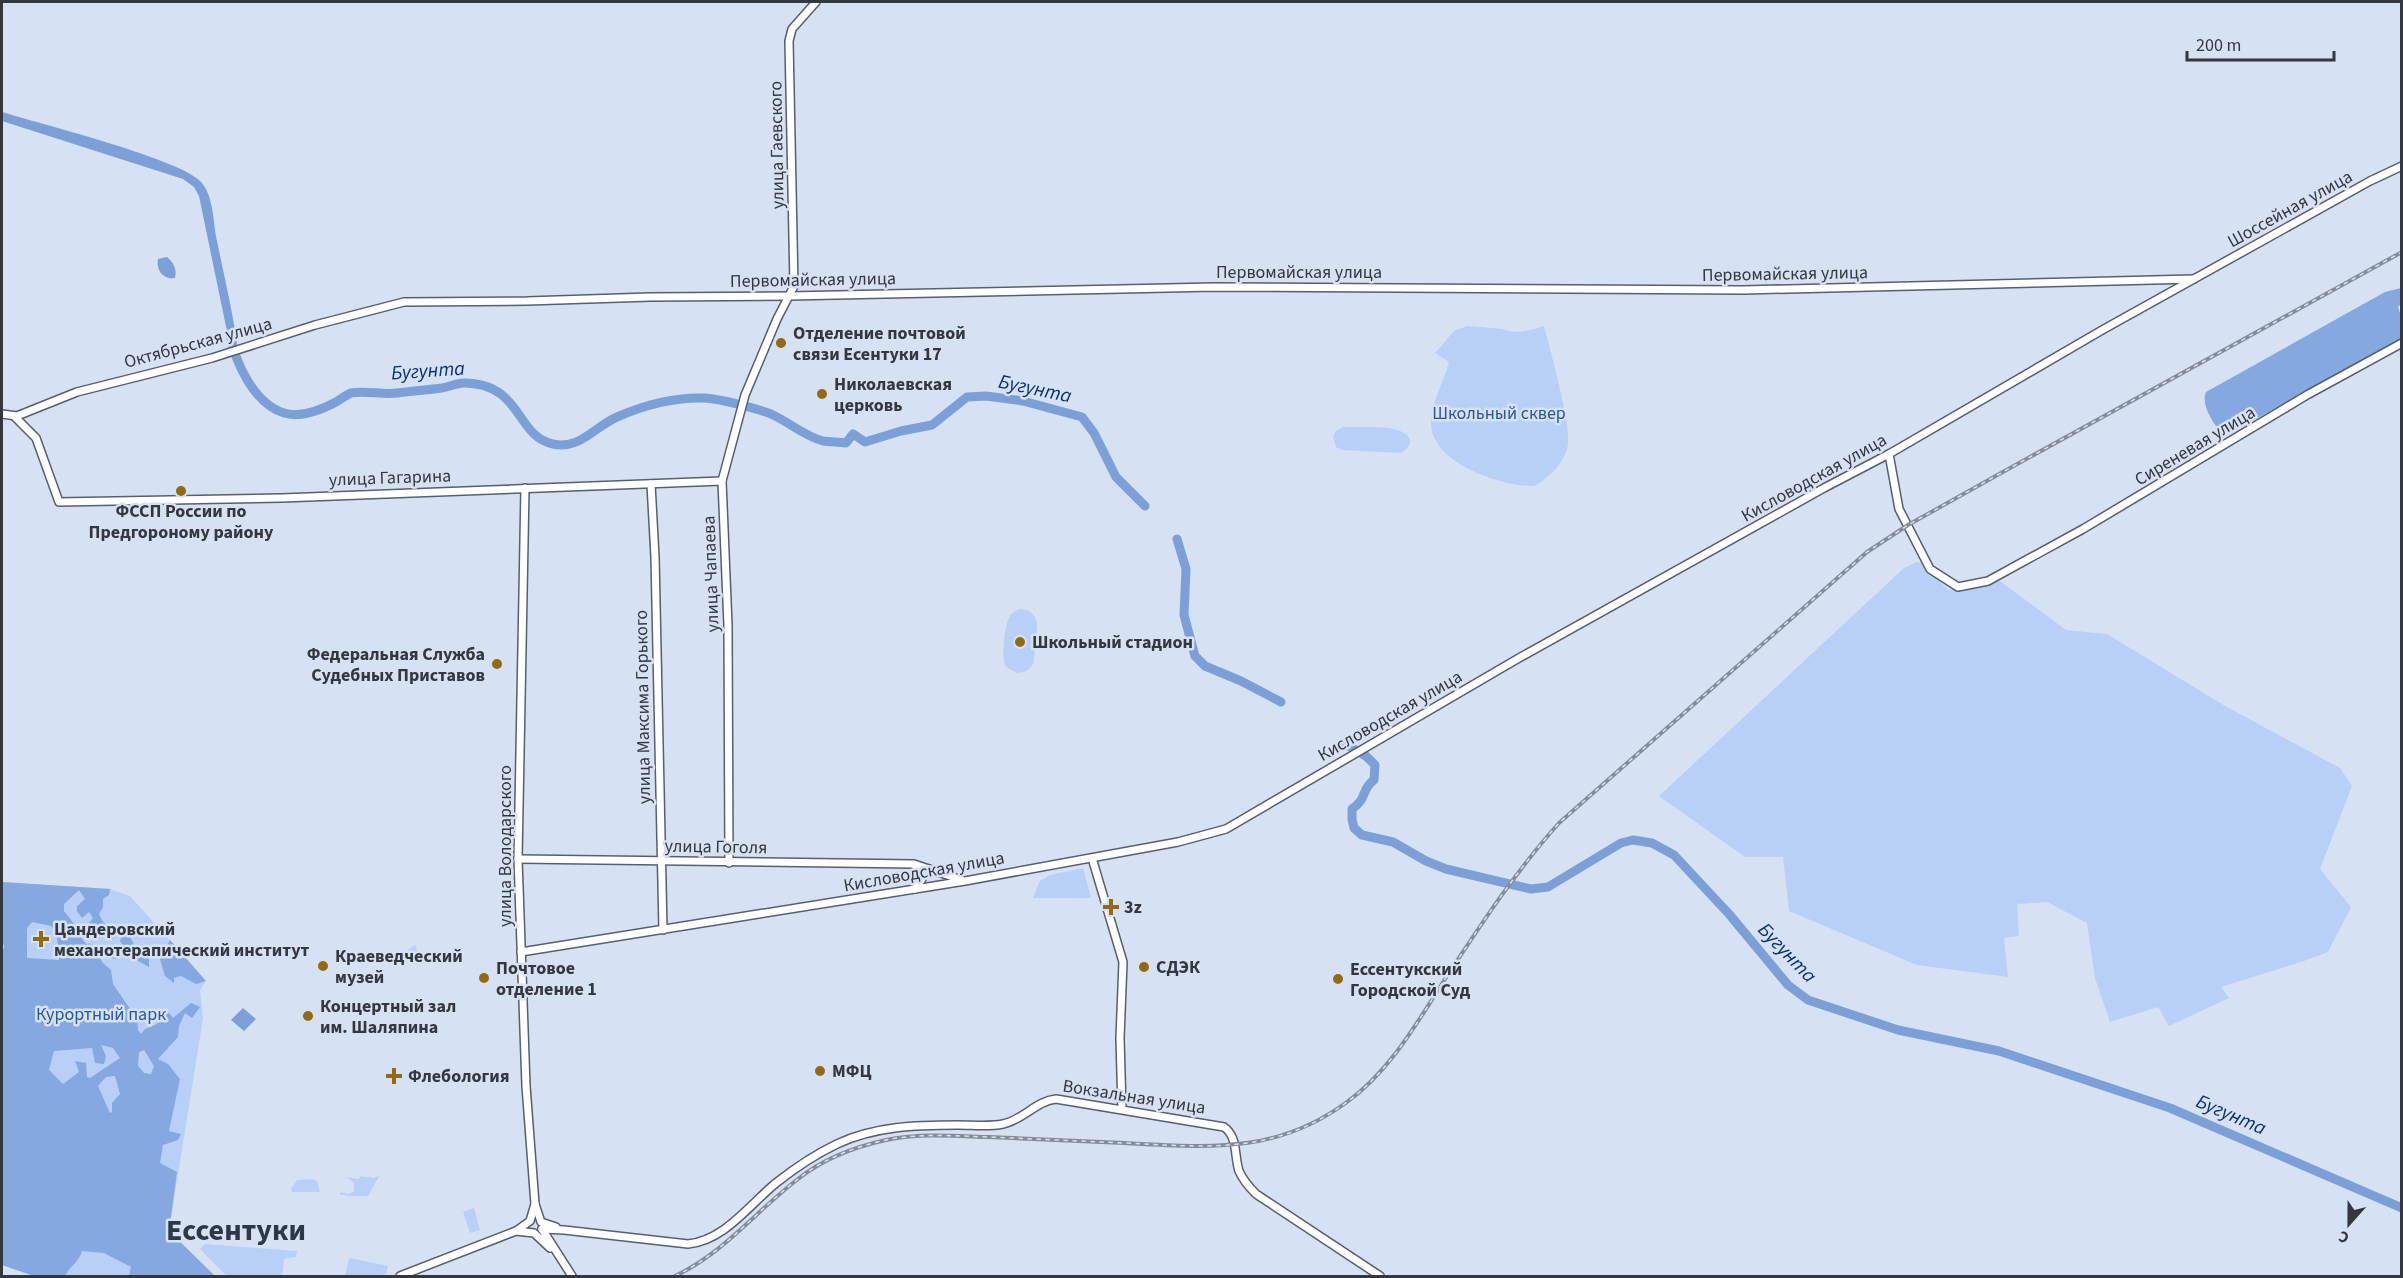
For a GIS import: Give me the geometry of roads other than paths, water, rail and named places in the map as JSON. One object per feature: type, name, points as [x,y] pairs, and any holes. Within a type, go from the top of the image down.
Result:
[{"type":"street","name":"улица Гаевского","points":[[789,296],[795,279],[789,41],[792,29],[816,2]]},
{"type":"street","name":"Шоссейная улица","points":[[2194,279],[2370,181],[2402,166]]},
{"type":"street","name":"Первомайская улица","points":[[405,302],[1226,287],[1744,290],[2194,279]]},
{"type":"street","name":"Кисловодская улица","points":[[521,952],[965,881],[1178,842],[1226,829],[1678,569],[1889,454],[2194,279]]},
{"type":"street","name":"улица Чапаева","points":[[729,862],[728,625],[722,481],[745,395],[773,327],[789,296]]},
{"type":"street","name":"Октябрьская улица","points":[[15,417],[77,392],[405,302]]},
{"type":"street","name":"Сиреневая улица","points":[[1889,454],[1899,509],[1930,569],[1958,587],[1988,581],[2131,502],[2307,395],[2402,343]]},
{"type":"street","points":[[2,414],[15,417]]},
{"type":"street","name":"улица Гагарина","points":[[15,417],[40,446],[59,502],[282,498],[722,481]]},
{"type":"street","name":"улица Максима Горького","points":[[651,484],[655,557],[663,930]]},
{"type":"street","name":"улица Володарского","points":[[525,488],[518,859],[526,1086],[536,1204]]},
{"type":"street","points":[[1092,858],[1123,962],[1120,1038],[1122,1109]]},
{"type":"street","name":"улица Гоголя","points":[[518,859],[914,864],[965,881]]},
{"type":"street","points":[[914,864],[922,873],[922,879],[915,889]]},
{"type":"street","name":"Вокзальная улица","points":[[539,1228],[698,1243],[723,1230],[799,1166],[828,1148],[854,1137],[881,1129],[917,1125],[1002,1124],[1023,1117],[1049,1100],[1067,1100],[1224,1127],[1233,1137],[1243,1180],[1256,1194],[1380,1276]]},
{"type":"street","points":[[536,1204],[528,1227],[539,1228]]},
{"type":"street","points":[[536,1204],[539,1228]]},
{"type":"street","points":[[516,1231],[536,1219],[539,1228],[572,1276]]},
{"type":"street","points":[[400,1276],[516,1231],[539,1228]]},
{"type":"waterway","name":"Бугунта","points":[[230,334],[236,357],[248,381],[264,401],[284,413],[297,415],[317,410],[351,393],[397,393],[464,383],[483,385],[508,400],[532,432],[541,439],[563,445],[579,441],[609,421],[627,413],[649,405],[682,399],[705,398],[729,402],[771,414],[816,439],[846,443],[853,434],[865,442],[901,431],[932,425],[967,397],[986,396],[1023,401],[1082,417],[1094,433],[1116,477],[1145,506]]},
{"type":"waterway","name":"Бугунта","points":[[1177,539],[1186,569],[1184,615],[1195,656],[1205,666],[1241,681],[1281,702]]},
{"type":"waterway","name":"Бугунта","points":[[1345,744],[1366,756],[1375,765],[1374,780],[1352,809],[1354,828],[1362,835],[1393,842],[1426,861],[1446,869],[1531,889],[1548,887],[1621,843],[1633,840],[1652,843],[1674,855],[1729,914],[1788,985],[1808,1000],[1898,1030],[1999,1051],[2170,1108],[2402,1208]]},
{"type":"railway","points":[[675,1276],[709,1256],[783,1191],[818,1165],[851,1150],[874,1143],[912,1136],[937,1136],[1212,1146],[1267,1139],[1294,1131],[1320,1119],[1363,1089],[1403,1044],[1500,898],[1559,823],[1867,552],[1908,525],[2402,252]]},
{"type":"place","name":"Отделение почтовой связи Есентуки 17","points":[[781,343]]},
{"type":"place","name":"Николаевская церковь","points":[[822,394]]},
{"type":"place","name":"ФССП России по Предгороному району","points":[[181,491]]},
{"type":"place","name":"Школьный стадион","points":[[1020,642]]},
{"type":"place","name":"Федеральная Служба Судебных Приставов","points":[[497,664]]},
{"type":"place","name":"3z","points":[[1111,907]]},
{"type":"place","name":"Цандеровский механотерапический институт","points":[[41,939]]},
{"type":"place","name":"Краеведческий музей","points":[[323,966]]},
{"type":"place","name":"СДЭК","points":[[1144,967]]},
{"type":"place","name":"Почтовое отделение 1","points":[[484,978]]},
{"type":"place","name":"Ессентукский Городской Суд","points":[[1338,979]]},
{"type":"place","name":"Концертный зал им. Шаляпина","points":[[308,1016]]},
{"type":"place","name":"МФЦ","points":[[820,1071]]},
{"type":"place","name":"Флебология","points":[[394,1076]]},
{"type":"district","name":"Ессентуки","points":[[236,1230]]},
{"type":"park label","name":"Школьный сквер","points":[[1499,413]]},
{"type":"park label","name":"Курортный парк","points":[[101,1014]]}]
